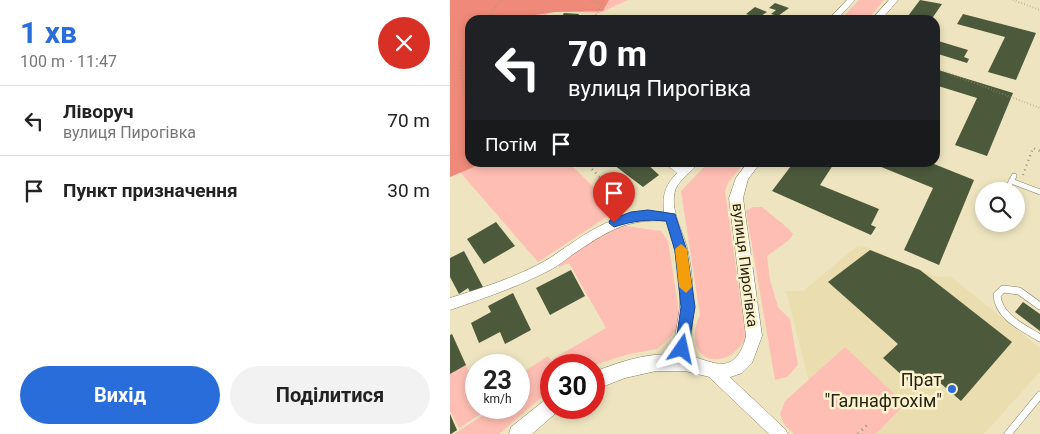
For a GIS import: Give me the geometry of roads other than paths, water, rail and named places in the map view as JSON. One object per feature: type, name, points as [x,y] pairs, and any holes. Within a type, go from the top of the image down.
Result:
[{"type":"street","points":[[837,15],[851,0]]},
{"type":"street","points":[[880,15],[894,0]]},
{"type":"street","points":[[675,167],[684,173]]},
{"type":"street","points":[[678,362],[685,336],[688,307],[681,251],[671,217],[669,200],[672,188],[689,167]]},
{"type":"street","name":"вулиця Пирогівка","points":[[605,376],[640,365],[678,362],[697,365],[713,371],[732,369],[741,364],[749,355],[754,336],[736,198],[742,178],[751,167]]},
{"type":"street","points":[[450,304],[520,280],[550,265],[600,230],[631,217],[648,215],[671,217]]},
{"type":"street","points":[[713,371],[780,434]]},
{"type":"street","points":[[518,434],[540,415]]},
{"type":"lane","points":[[1011,181],[1040,192]]},
{"type":"lane","points":[[1040,306],[1014,289],[1003,289],[996,299],[1001,309],[1040,338]]},
{"type":"lane","points":[[1008,434],[1040,395]]},
{"type":"place","name":"Прат \"Галнафтохім\"","points":[[952,389]]}]
